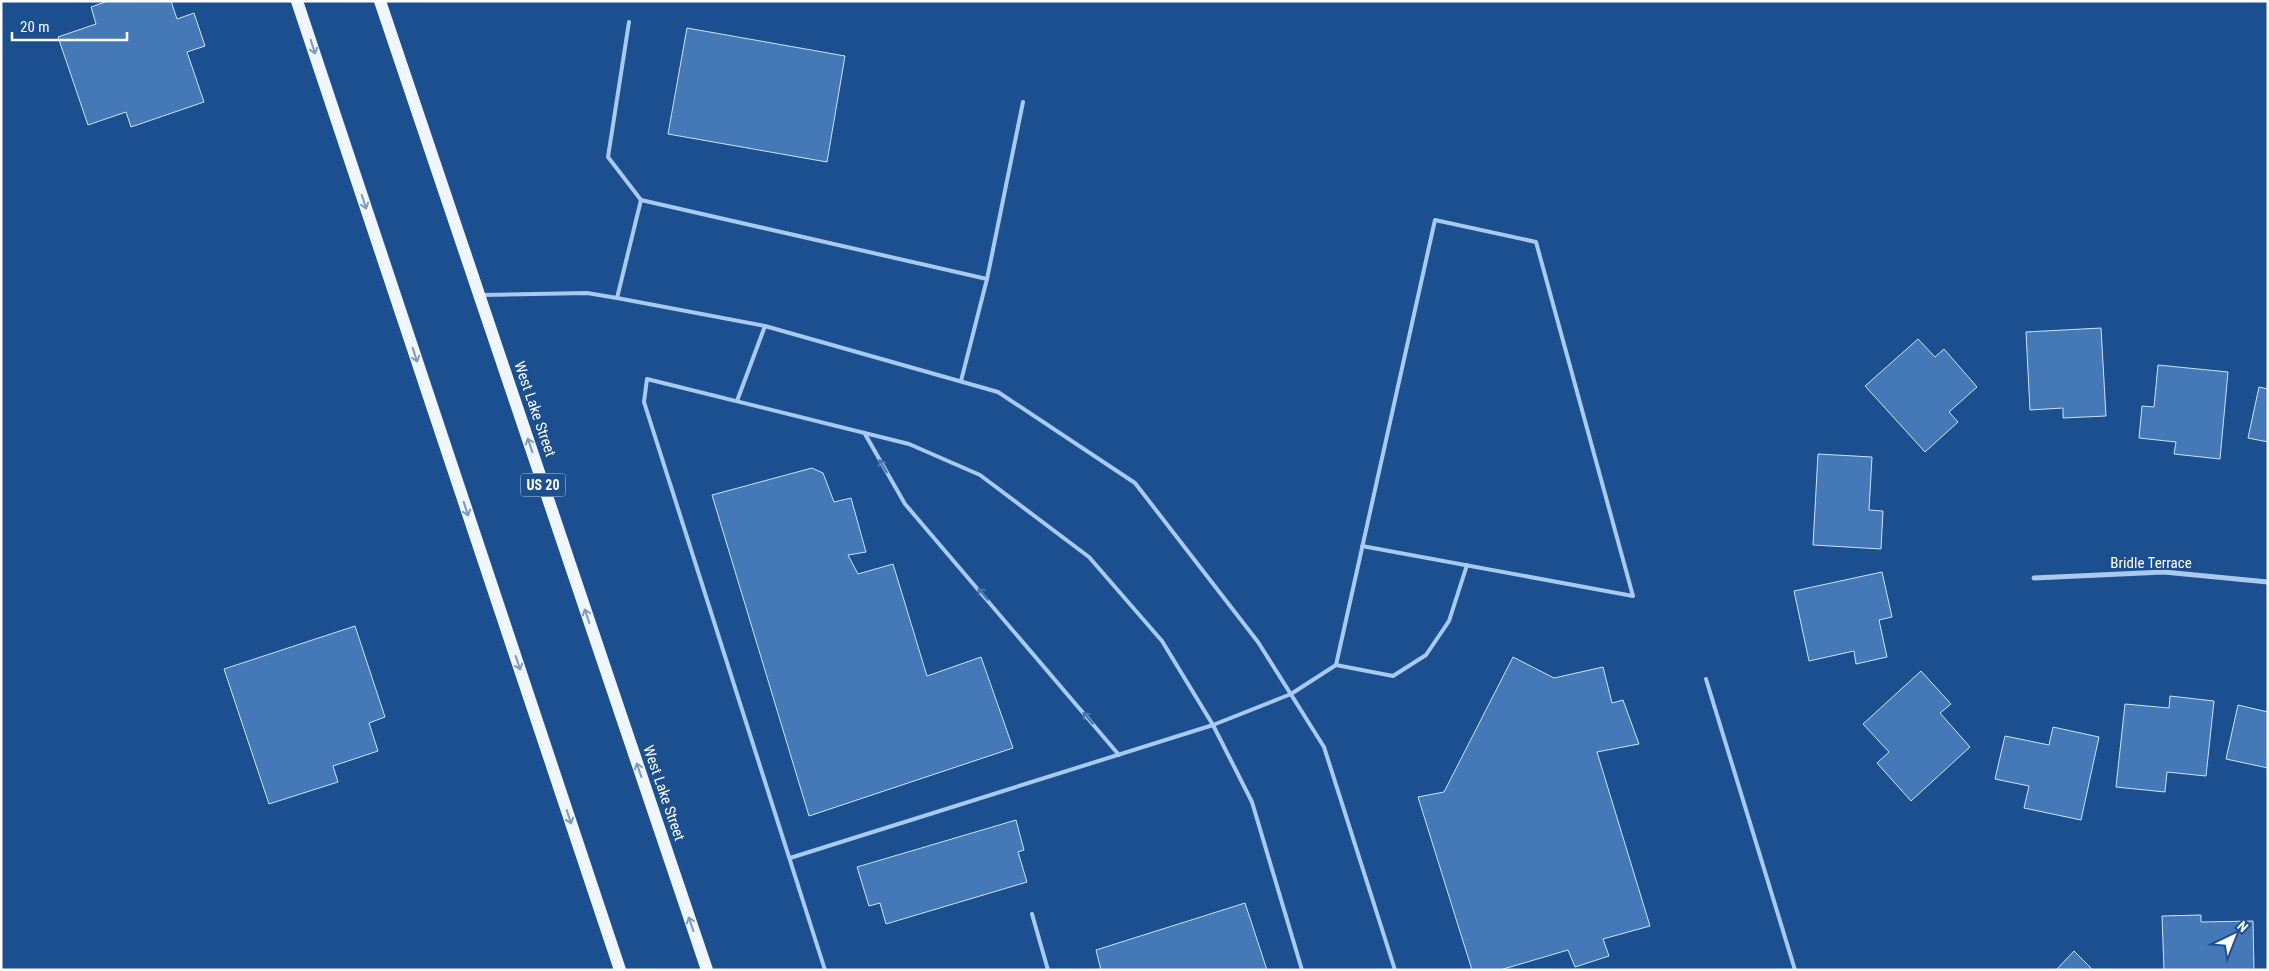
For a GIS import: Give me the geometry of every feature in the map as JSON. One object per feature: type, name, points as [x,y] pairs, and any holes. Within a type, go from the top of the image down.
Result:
[{"type":"main road","points":[[297,1],[620,970]]},
{"type":"main road","name":"West Lake Street","points":[[380,1],[707,970]]},
{"type":"street","name":"Bridle Terrace","points":[[2034,578],[2164,572],[2268,582]]},
{"type":"lane","points":[[629,22],[608,156],[641,200],[987,279]]},
{"type":"lane","points":[[961,381],[987,279],[1023,102]]},
{"type":"lane","points":[[616,298],[641,200]]},
{"type":"lane","points":[[1336,665],[1362,546],[1435,220],[1536,242],[1633,596],[1362,546]]},
{"type":"lane","points":[[479,295],[587,293],[616,298],[765,326],[961,381],[998,392],[1135,483],[1258,642],[1324,747],[1395,970]]},
{"type":"lane","points":[[737,401],[765,326]]},
{"type":"lane","points":[[825,970],[644,402],[647,379],[909,444],[980,475],[1088,557],[1162,641],[1213,725],[1252,802],[1302,970]]},
{"type":"lane","points":[[864,434],[905,504],[1119,755]]},
{"type":"lane","points":[[790,858],[1213,725],[1291,694],[1336,665],[1394,676],[1426,655],[1449,621],[1467,565]]},
{"type":"lane","points":[[1706,679],[1795,970]]},
{"type":"lane","points":[[1032,914],[1048,970]]},
{"type":"building","points":[[108,1],[171,1],[177,19],[194,13],[205,46],[187,52],[204,102],[131,127],[126,112],[88,125],[58,37],[96,24],[91,7]]},
{"type":"building","points":[[687,28],[845,56],[827,162],[668,134]]},
{"type":"building","points":[[2101,328],[2106,416],[2063,418],[2063,408],[2030,410],[2026,332]]},
{"type":"building","points":[[1918,339],[1935,357],[1944,349],[1977,387],[1949,412],[1958,422],[1925,452],[1865,386]]},
{"type":"building","points":[[2158,365],[2228,372],[2220,459],[2174,454],[2176,442],[2139,438],[2142,406],[2154,407]]},
{"type":"building","points":[[2259,387],[2268,389],[2268,442],[2248,438]]},
{"type":"building","points":[[1818,454],[1872,457],[1869,510],[1883,511],[1881,549],[1813,545]]},
{"type":"building","points":[[812,468],[823,473],[834,502],[851,498],[866,552],[848,555],[858,574],[893,564],[927,676],[981,657],[1013,748],[809,816],[712,495]]},
{"type":"building","points":[[1882,572],[1892,617],[1879,620],[1887,657],[1856,664],[1854,651],[1809,661],[1794,591]]},
{"type":"building","points":[[355,626],[385,717],[369,723],[378,751],[333,766],[338,782],[269,804],[224,669]]},
{"type":"building","points":[[1513,657],[1554,678],[1603,667],[1612,703],[1623,700],[1639,744],[1597,752],[1650,926],[1603,939],[1609,956],[1575,967],[1568,950],[1500,970],[1472,970],[1418,797],[1444,792]]},
{"type":"building","points":[[1921,671],[1951,704],[1940,713],[1970,747],[1911,801],[1877,763],[1889,752],[1863,724]]},
{"type":"building","points":[[2170,696],[2214,701],[2206,776],[2167,772],[2165,792],[2116,787],[2125,704],[2169,708]]},
{"type":"building","points":[[2238,705],[2268,712],[2268,768],[2226,759]]},
{"type":"building","points":[[2053,727],[2099,737],[2081,820],[2024,808],[2029,786],[1995,779],[2005,736],[2049,745]]},
{"type":"building","points":[[1016,820],[1024,850],[1018,852],[1027,882],[886,924],[880,903],[869,906],[857,867]]},
{"type":"building","points":[[1245,903],[1267,970],[1101,970],[1096,950]]},
{"type":"building","points":[[2201,915],[2201,922],[2253,921],[2254,970],[2164,970],[2162,916]]},
{"type":"building","points":[[2074,951],[2093,970],[2056,970]]}]
